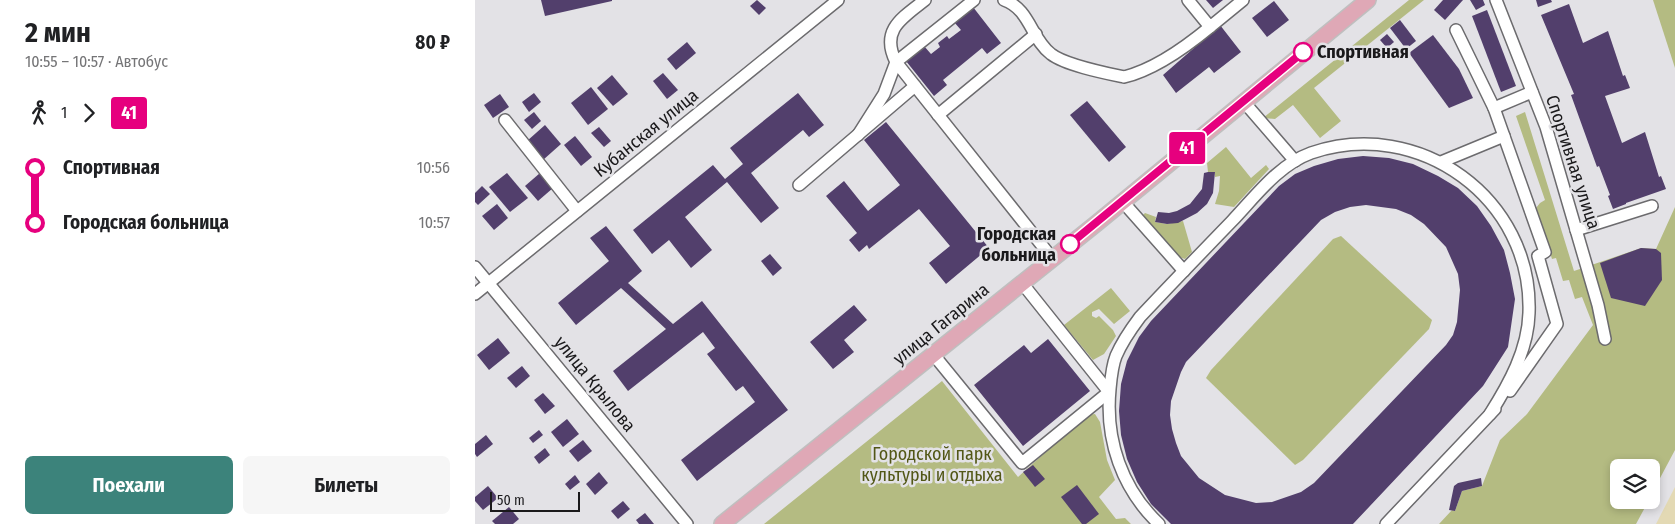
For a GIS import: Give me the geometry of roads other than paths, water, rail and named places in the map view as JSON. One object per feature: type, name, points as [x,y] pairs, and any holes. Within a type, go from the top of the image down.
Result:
[{"type":"main road","name":"улица Гагарина","points":[[722,524],[1123,202],[1368,0]]},
{"type":"street","name":"Кубанская улица","points":[[475,294],[826,4],[838,0]]},
{"type":"street","points":[[925,0],[907,15],[891,34],[889,43],[891,51],[915,86],[1052,258]]},
{"type":"street","points":[[858,135],[884,94],[897,62],[973,0]]},
{"type":"street","points":[[1004,0],[1017,7],[1051,54],[1063,60],[1124,77],[1133,75],[1190,44],[1243,0]]},
{"type":"street","points":[[1188,0],[1210,27]]},
{"type":"street","name":"Спортивная улица","points":[[1496,0],[1546,127],[1598,305],[1605,339]]},
{"type":"street","points":[[1386,524],[1504,399],[1557,324],[1538,256],[1545,252],[1493,108],[1456,30]]},
{"type":"street","points":[[938,115],[1036,34]]},
{"type":"street","points":[[799,185],[915,86]]},
{"type":"street","points":[[1493,108],[1532,92]]},
{"type":"street","points":[[1244,102],[1295,162]]},
{"type":"street","points":[[505,120],[577,211]]},
{"type":"street","points":[[1441,162],[1503,136]]},
{"type":"street","points":[[1159,524],[1141,504],[1112,446],[1109,423],[1109,392],[1115,357],[1124,339],[1140,317],[1279,172],[1295,162],[1325,149],[1360,144],[1400,147],[1419,152],[1441,162],[1463,177],[1484,197],[1503,220],[1517,245],[1525,266],[1529,288],[1529,315],[1524,344],[1506,389],[1490,414]]},
{"type":"street","points":[[1123,202],[1184,271]]},
{"type":"street","points":[[1576,230],[1652,206]]},
{"type":"street","name":"улица Крылова","points":[[475,266],[687,524]]},
{"type":"street","points":[[1022,283],[1109,392]]},
{"type":"street","points":[[933,354],[1022,463],[1109,392]]},
{"type":"place","name":"Спортивная","points":[[1303,52]]},
{"type":"place","name":"Городская больница","points":[[1070,244]]},
{"type":"park label","name":"Городской парк культуры и отдыха","points":[[932,464]]}]
